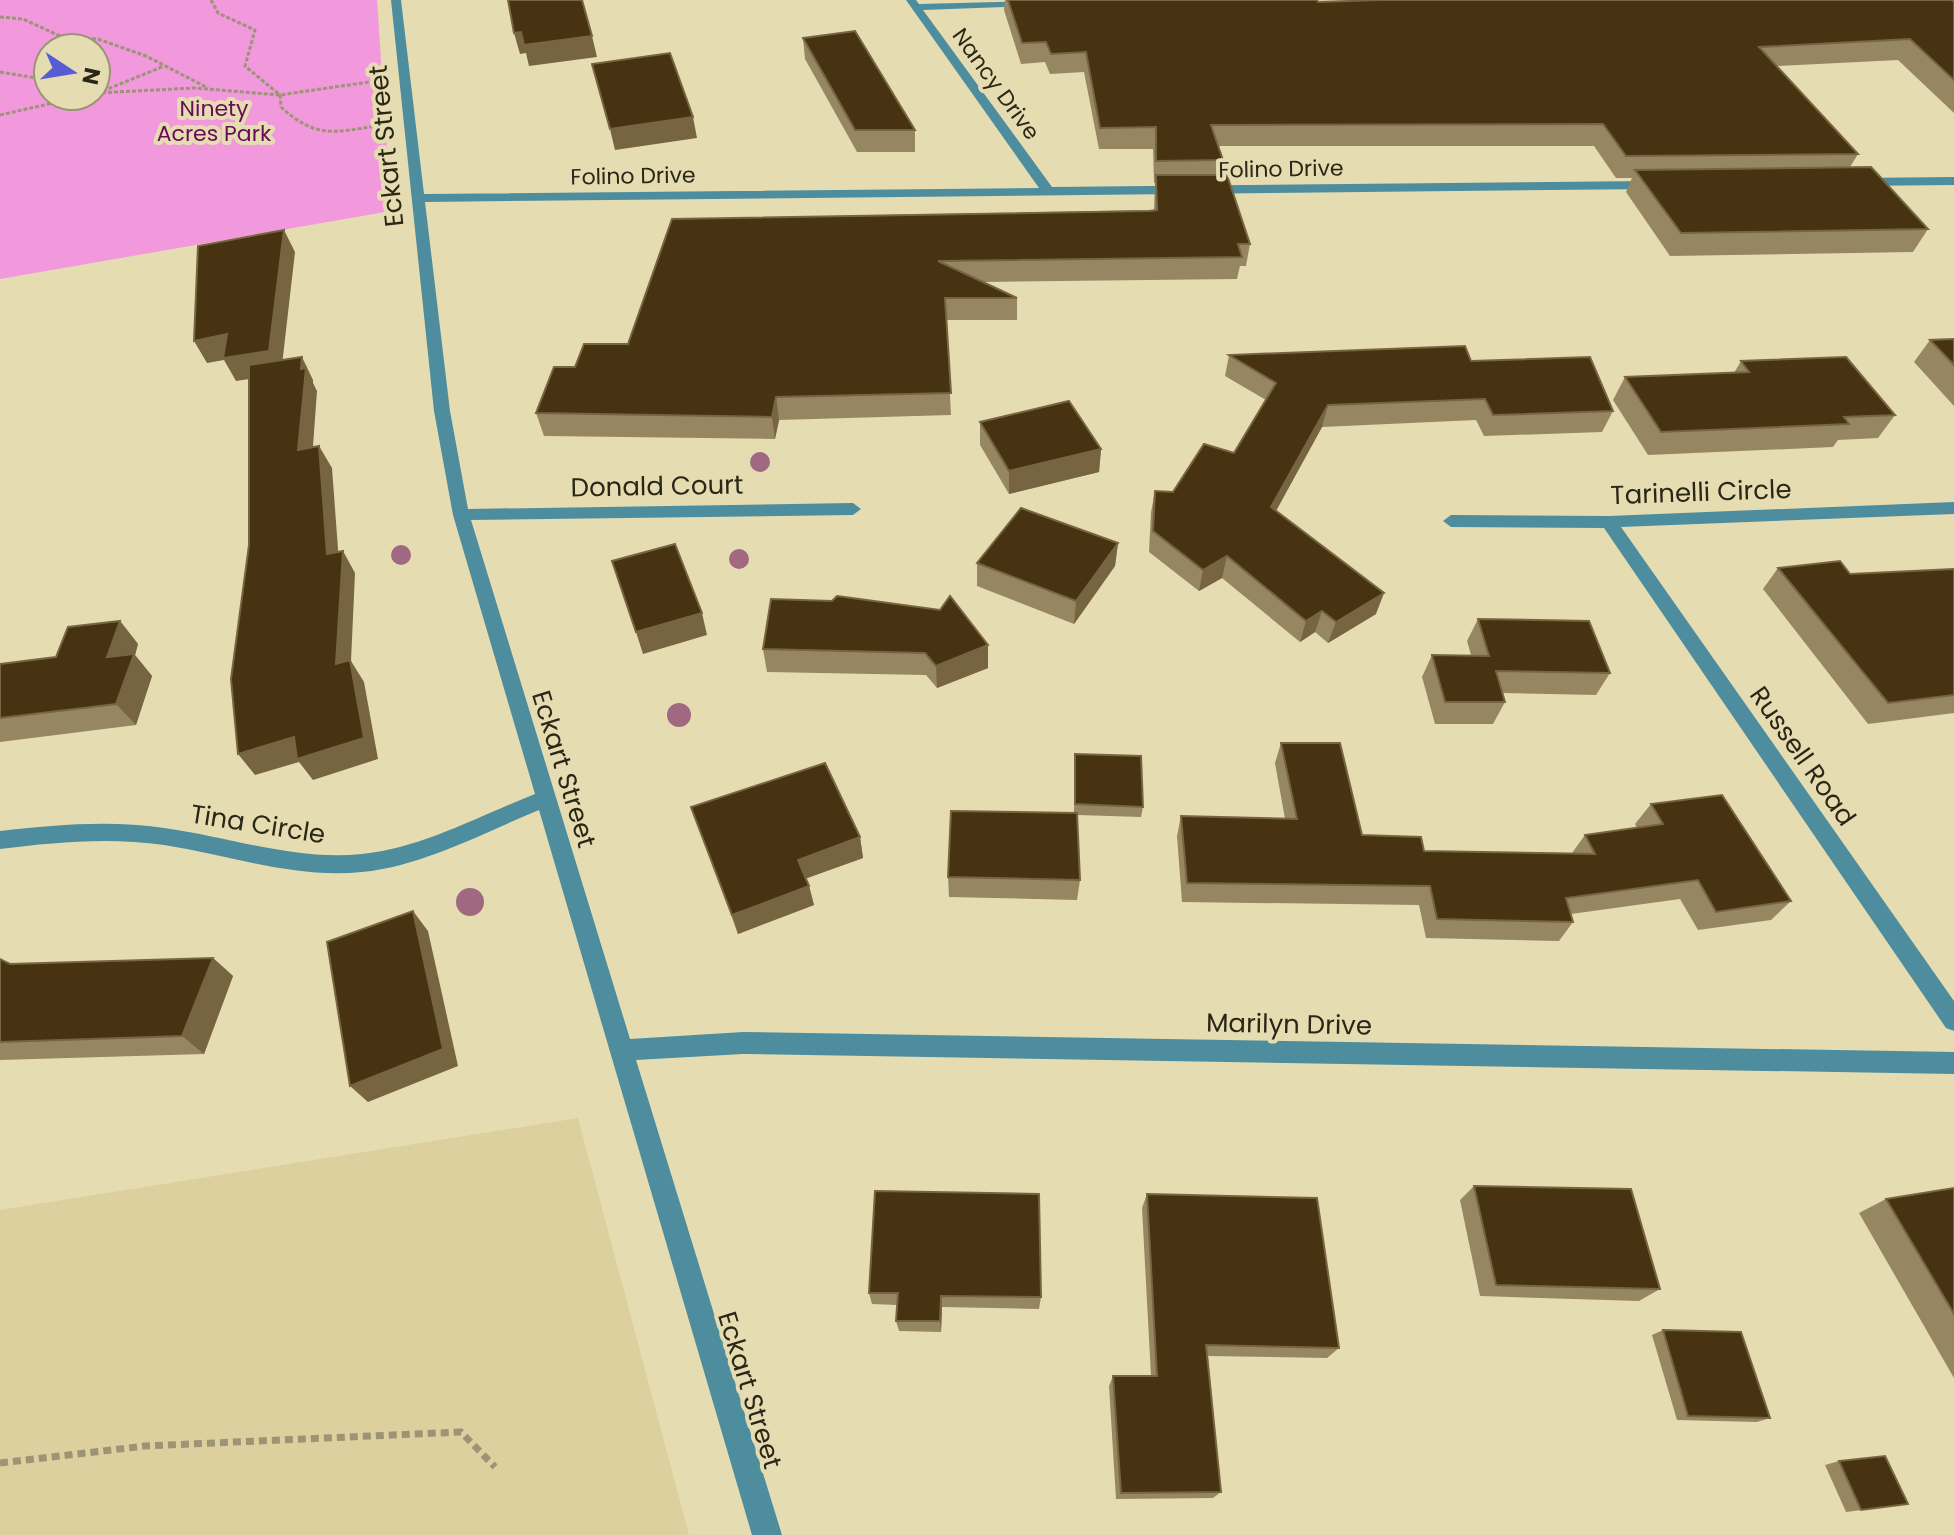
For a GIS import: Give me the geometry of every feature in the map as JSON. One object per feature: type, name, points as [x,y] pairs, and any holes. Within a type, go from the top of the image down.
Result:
[{"type":"street","name":"Eckart Street","points":[[396,0],[442,411],[461,515],[767,1535]]},
{"type":"street","points":[[914,4],[1035,3]]},
{"type":"street","name":"Nancy Drive","points":[[914,4],[1049,192]]},
{"type":"street","points":[[1843,182],[1954,181]]},
{"type":"street","name":"Folino Drive","points":[[417,198],[1668,184]]},
{"type":"street","name":"Tarinelli Circle","points":[[1451,521],[1609,522],[1954,508]]},
{"type":"street","name":"Donald Court","points":[[461,515],[853,509]]},
{"type":"street","name":"Russell Road","points":[[1609,522],[1954,1020]]},
{"type":"street","name":"Tina Circle","points":[[0,840],[138,832],[269,860],[320,865],[365,862],[405,853],[545,799]]},
{"type":"street","name":"Marilyn Drive","points":[[623,1050],[743,1043],[1954,1063]]},
{"type":"path","points":[[211,0],[218,13],[255,30],[245,66],[280,95],[281,107],[299,125],[321,134],[409,120]]},
{"type":"path","points":[[0,17],[23,19],[62,37],[98,39],[146,56],[212,91]]},
{"type":"path","points":[[112,86],[165,66]]},
{"type":"path","points":[[0,72],[32,77]]},
{"type":"path","points":[[112,91],[194,88],[280,95],[404,76]]},
{"type":"path","points":[[0,115],[32,108]]},
{"type":"path","points":[[0,1463],[145,1446],[461,1432],[495,1467]]},
{"type":"shaded area","points":[[578,1118],[689,1535],[0,1535],[0,1210]]},
{"type":"green space","name":"Ninety Acres Park","points":[[0,0],[377,0],[391,211],[0,279]]},
{"type":"building","points":[[508,0],[582,0],[592,36],[524,45],[521,32],[514,33]]},
{"type":"building","points":[[1008,0],[1952,0],[1954,80],[1910,39],[1759,47],[1858,154],[1626,156],[1603,124],[1211,125],[1223,160],[1156,161],[1156,127],[1100,128],[1086,52],[1051,54],[1046,42],[1022,43]]},
{"type":"building","points":[[855,31],[915,130],[855,130],[803,38]]},
{"type":"building","points":[[670,53],[693,117],[610,129],[592,64]]},
{"type":"building","points":[[1871,167],[1928,229],[1681,233],[1635,170]]},
{"type":"building","points":[[1156,175],[1227,175],[1250,244],[1238,244],[1242,257],[938,261],[1017,298],[945,298],[951,393],[776,397],[772,417],[536,413],[554,367],[575,367],[584,344],[628,344],[672,219],[1149,211],[1157,210]]},
{"type":"building","points":[[284,230],[269,351],[223,358],[227,334],[194,341],[198,246]]},
{"type":"building","points":[[1954,339],[1954,365],[1930,340]]},
{"type":"building","points":[[1465,346],[1471,361],[1590,357],[1613,411],[1493,415],[1485,399],[1328,405],[1271,507],[1384,593],[1336,622],[1322,611],[1306,621],[1227,556],[1203,570],[1153,531],[1155,491],[1173,492],[1204,444],[1234,453],[1276,383],[1229,355]]},
{"type":"building","points":[[302,357],[301,369],[306,368],[298,450],[319,446],[327,554],[343,551],[336,664],[350,660],[364,738],[297,759],[294,737],[238,754],[231,679],[249,545],[249,365]]},
{"type":"building","points":[[1846,357],[1895,415],[1844,417],[1849,424],[1661,432],[1625,377],[1749,372],[1741,361]]},
{"type":"building","points":[[1069,401],[1101,449],[1009,471],[980,422]]},
{"type":"building","points":[[1021,508],[1118,543],[1076,601],[977,563]]},
{"type":"building","points":[[675,544],[702,613],[636,632],[612,561]]},
{"type":"building","points":[[1840,561],[1850,574],[1954,569],[1954,695],[1888,703],[1778,568]]},
{"type":"building","points":[[837,596],[940,610],[950,596],[988,645],[936,666],[925,653],[763,649],[771,599],[832,601]]},
{"type":"building","points":[[1478,619],[1589,621],[1610,673],[1496,671],[1505,702],[1445,702],[1432,655],[1489,656]]},
{"type":"building","points":[[120,621],[107,657],[134,654],[116,704],[0,718],[0,664],[56,657],[68,627]]},
{"type":"building","points":[[1281,743],[1340,743],[1362,835],[1421,837],[1424,851],[1595,854],[1585,835],[1663,824],[1651,804],[1722,795],[1791,901],[1716,912],[1698,880],[1566,898],[1573,922],[1437,919],[1430,886],[1187,883],[1181,816],[1297,819]]},
{"type":"building","points":[[1075,754],[1141,756],[1143,807],[1075,804]]},
{"type":"building","points":[[825,763],[860,837],[798,860],[809,886],[732,915],[691,807]]},
{"type":"building","points":[[951,811],[1077,813],[1080,880],[948,877]]},
{"type":"building","points":[[413,911],[443,1049],[350,1086],[327,942]]},
{"type":"building","points":[[213,958],[182,1036],[0,1042],[0,959],[10,964]]},
{"type":"building","points":[[1474,1186],[1631,1189],[1660,1289],[1496,1285]]},
{"type":"building","points":[[1954,1188],[1954,1314],[1886,1199]]},
{"type":"building","points":[[875,1191],[1039,1194],[1041,1297],[941,1296],[940,1321],[896,1321],[898,1293],[869,1293]]},
{"type":"building","points":[[1147,1194],[1317,1198],[1339,1348],[1206,1345],[1221,1492],[1121,1493],[1113,1376],[1157,1376]]},
{"type":"building","points":[[1663,1330],[1741,1332],[1770,1418],[1688,1416]]},
{"type":"building","points":[[1885,1456],[1908,1504],[1861,1510],[1839,1461]]}]
